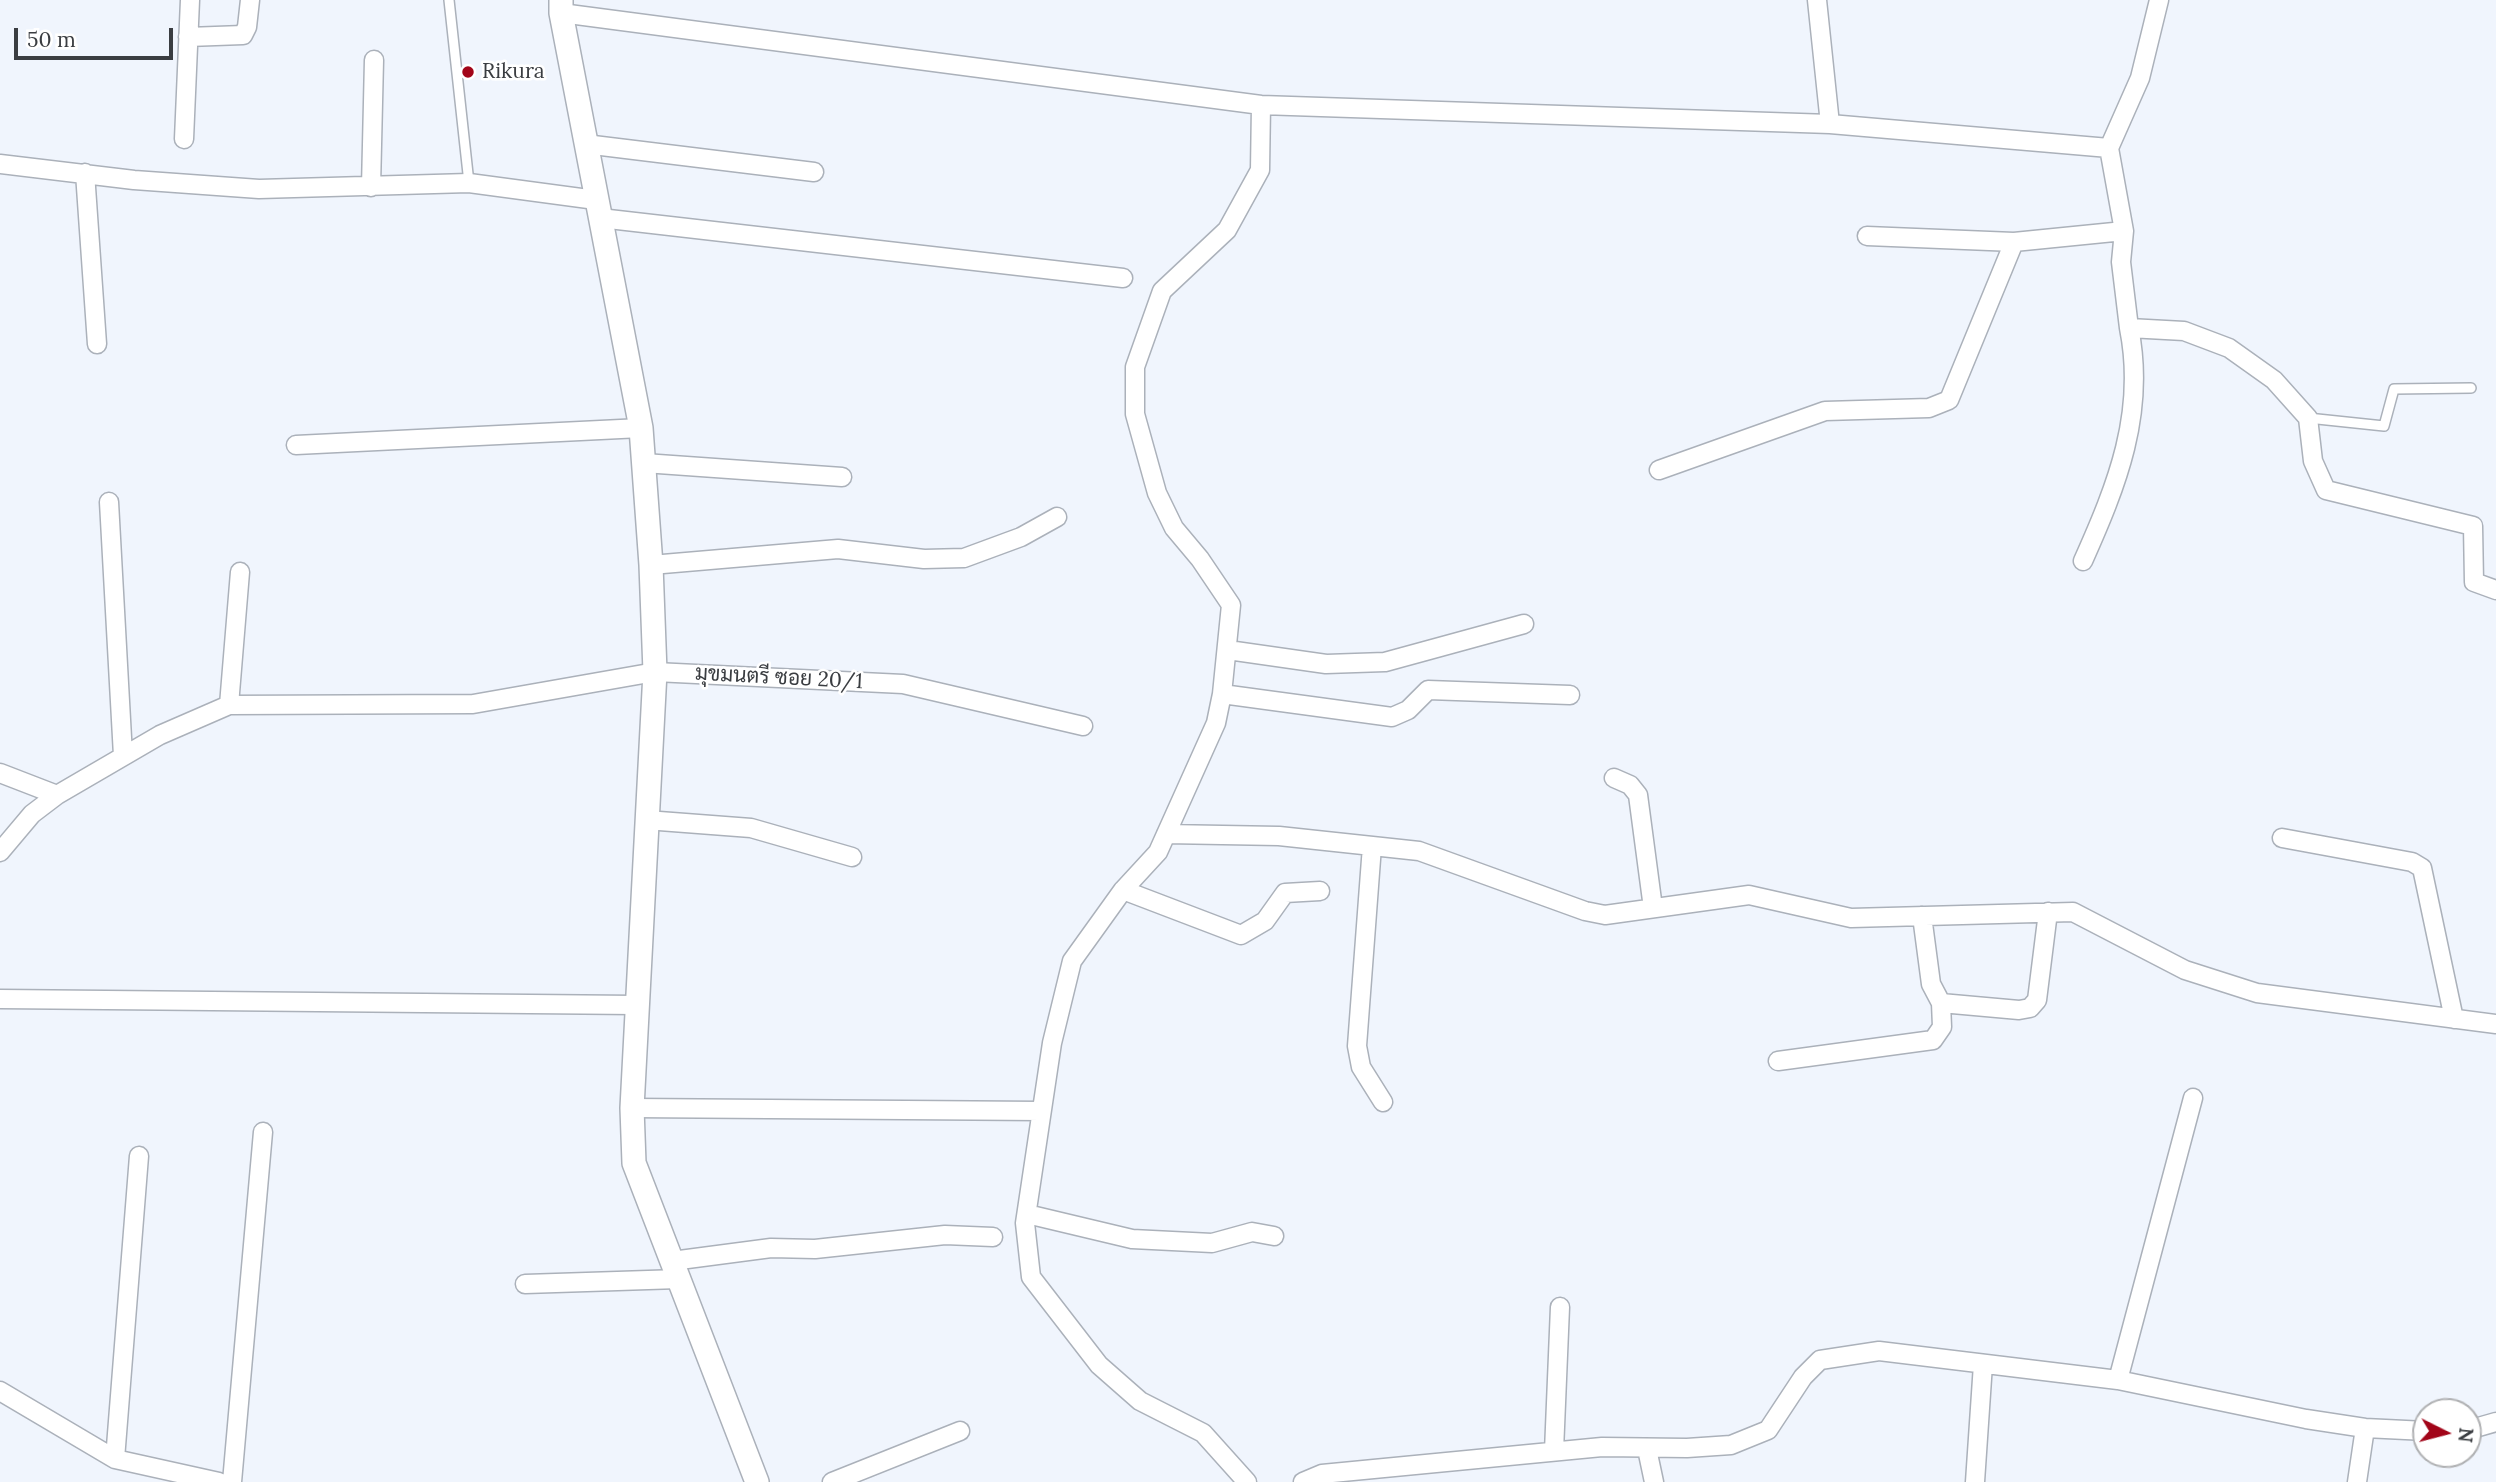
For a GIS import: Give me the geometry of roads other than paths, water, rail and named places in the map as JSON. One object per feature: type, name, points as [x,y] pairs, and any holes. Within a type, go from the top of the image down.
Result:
[{"type":"street","points":[[184,139],[190,0]]},
{"type":"street","points":[[188,37],[243,35],[247,27],[250,0]]},
{"type":"street","points":[[1817,0],[1830,124]]},
{"type":"street","points":[[2083,561],[2114,491],[2127,446],[2136,397],[2135,358],[2121,262],[2124,231],[2109,148],[2140,78],[2159,0]]},
{"type":"street","points":[[757,1482],[634,1163],[632,1108],[636,1005],[655,672],[651,565],[641,428],[585,144],[561,6],[1261,105],[1830,124],[2109,148]]},
{"type":"street","points":[[371,187],[374,60]]},
{"type":"street","points":[[1247,1482],[1203,1433],[1140,1401],[1099,1365],[1031,1277],[1025,1223],[1052,1043],[1072,961],[1123,890],[1158,852],[1216,723],[1228,650],[1231,605],[1200,559],[1174,528],[1157,493],[1135,414],[1135,367],[1162,291],[1227,230],[1260,170],[1261,105]]},
{"type":"street","points":[[585,144],[814,172]]},
{"type":"street","points":[[0,164],[134,180],[259,189],[469,183],[598,209],[1123,278]]},
{"type":"street","points":[[85,173],[97,344]]},
{"type":"street","points":[[1867,236],[2014,242],[2124,231]]},
{"type":"street","points":[[1659,470],[1825,411],[1929,408],[1949,400],[2014,242]]},
{"type":"street","points":[[2129,328],[2185,331],[2229,348],[2274,380],[2308,418],[2313,461],[2326,490],[2473,526],[2474,582],[2496,590]]},
{"type":"street","points":[[296,445],[641,428]]},
{"type":"street","points":[[644,463],[842,477]]},
{"type":"street","points":[[108,502],[123,757]]},
{"type":"street","points":[[651,565],[838,549],[924,559],[964,558],[1021,537],[1057,517]]},
{"type":"street","points":[[0,852],[32,814],[57,796],[160,735],[229,705],[240,572]]},
{"type":"street","points":[[1228,650],[1326,664],[1384,662],[1524,624]]},
{"type":"street","name":"มุขมนตรี ซอย 20/1","points":[[229,705],[473,704],[655,672],[903,684],[1083,726]]},
{"type":"street","points":[[1222,694],[1392,717],[1402,715],[1427,690],[1570,695]]},
{"type":"street","points":[[0,773],[57,796]]},
{"type":"street","points":[[1614,778],[1630,785],[1638,795],[1653,908]]},
{"type":"street","points":[[646,820],[751,828],[852,857]]},
{"type":"street","points":[[1166,834],[1279,836],[1419,852],[1585,911],[1605,915],[1749,895],[1850,918],[2073,912],[2185,970],[2257,993],[2496,1024]]},
{"type":"street","points":[[2282,838],[2412,862],[2422,868],[2454,1019]]},
{"type":"street","points":[[1372,846],[1357,1046],[1360,1067],[1383,1102]]},
{"type":"street","points":[[1123,890],[1241,935],[1265,921],[1286,894],[1320,891]]},
{"type":"street","points":[[1941,1003],[2019,1010],[2030,1008],[2037,1000],[2048,912]]},
{"type":"street","points":[[1778,1061],[1933,1040],[1941,1027],[1941,1003],[1931,984],[1922,916]]},
{"type":"street","points":[[0,999],[636,1005]]},
{"type":"street","points":[[2118,1380],[2193,1098]]},
{"type":"street","points":[[632,1108],[1041,1111]]},
{"type":"street","points":[[232,1482],[263,1132]]},
{"type":"street","points":[[115,1459],[139,1156]]},
{"type":"street","points":[[1027,1214],[1132,1239],[1212,1243],[1252,1232],[1274,1236]]},
{"type":"street","points":[[525,1284],[676,1270],[771,1248],[815,1249],[945,1235],[993,1237]]},
{"type":"street","points":[[1554,1451],[1560,1307]]},
{"type":"street","points":[[1303,1482],[1322,1474],[1453,1464],[1554,1451],[1602,1447],[1647,1449],[1731,1445],[1768,1430],[1803,1377],[1820,1360],[1879,1351],[2118,1380],[2306,1419],[2365,1428],[2412,1431]]},
{"type":"street","points":[[1975,1482],[1983,1364]]},
{"type":"street","points":[[0,1391],[115,1459],[219,1482]]},
{"type":"street","points":[[2357,1482],[2365,1428]]},
{"type":"street","points":[[832,1482],[960,1432]]},
{"type":"street","points":[[1647,1449],[1654,1482]]},
{"type":"lane","points":[[449,0],[469,183]]},
{"type":"lane","points":[[2308,418],[2384,426],[2394,389],[2471,388]]},
{"type":"place","name":"Rikura","points":[[468,72]]}]
